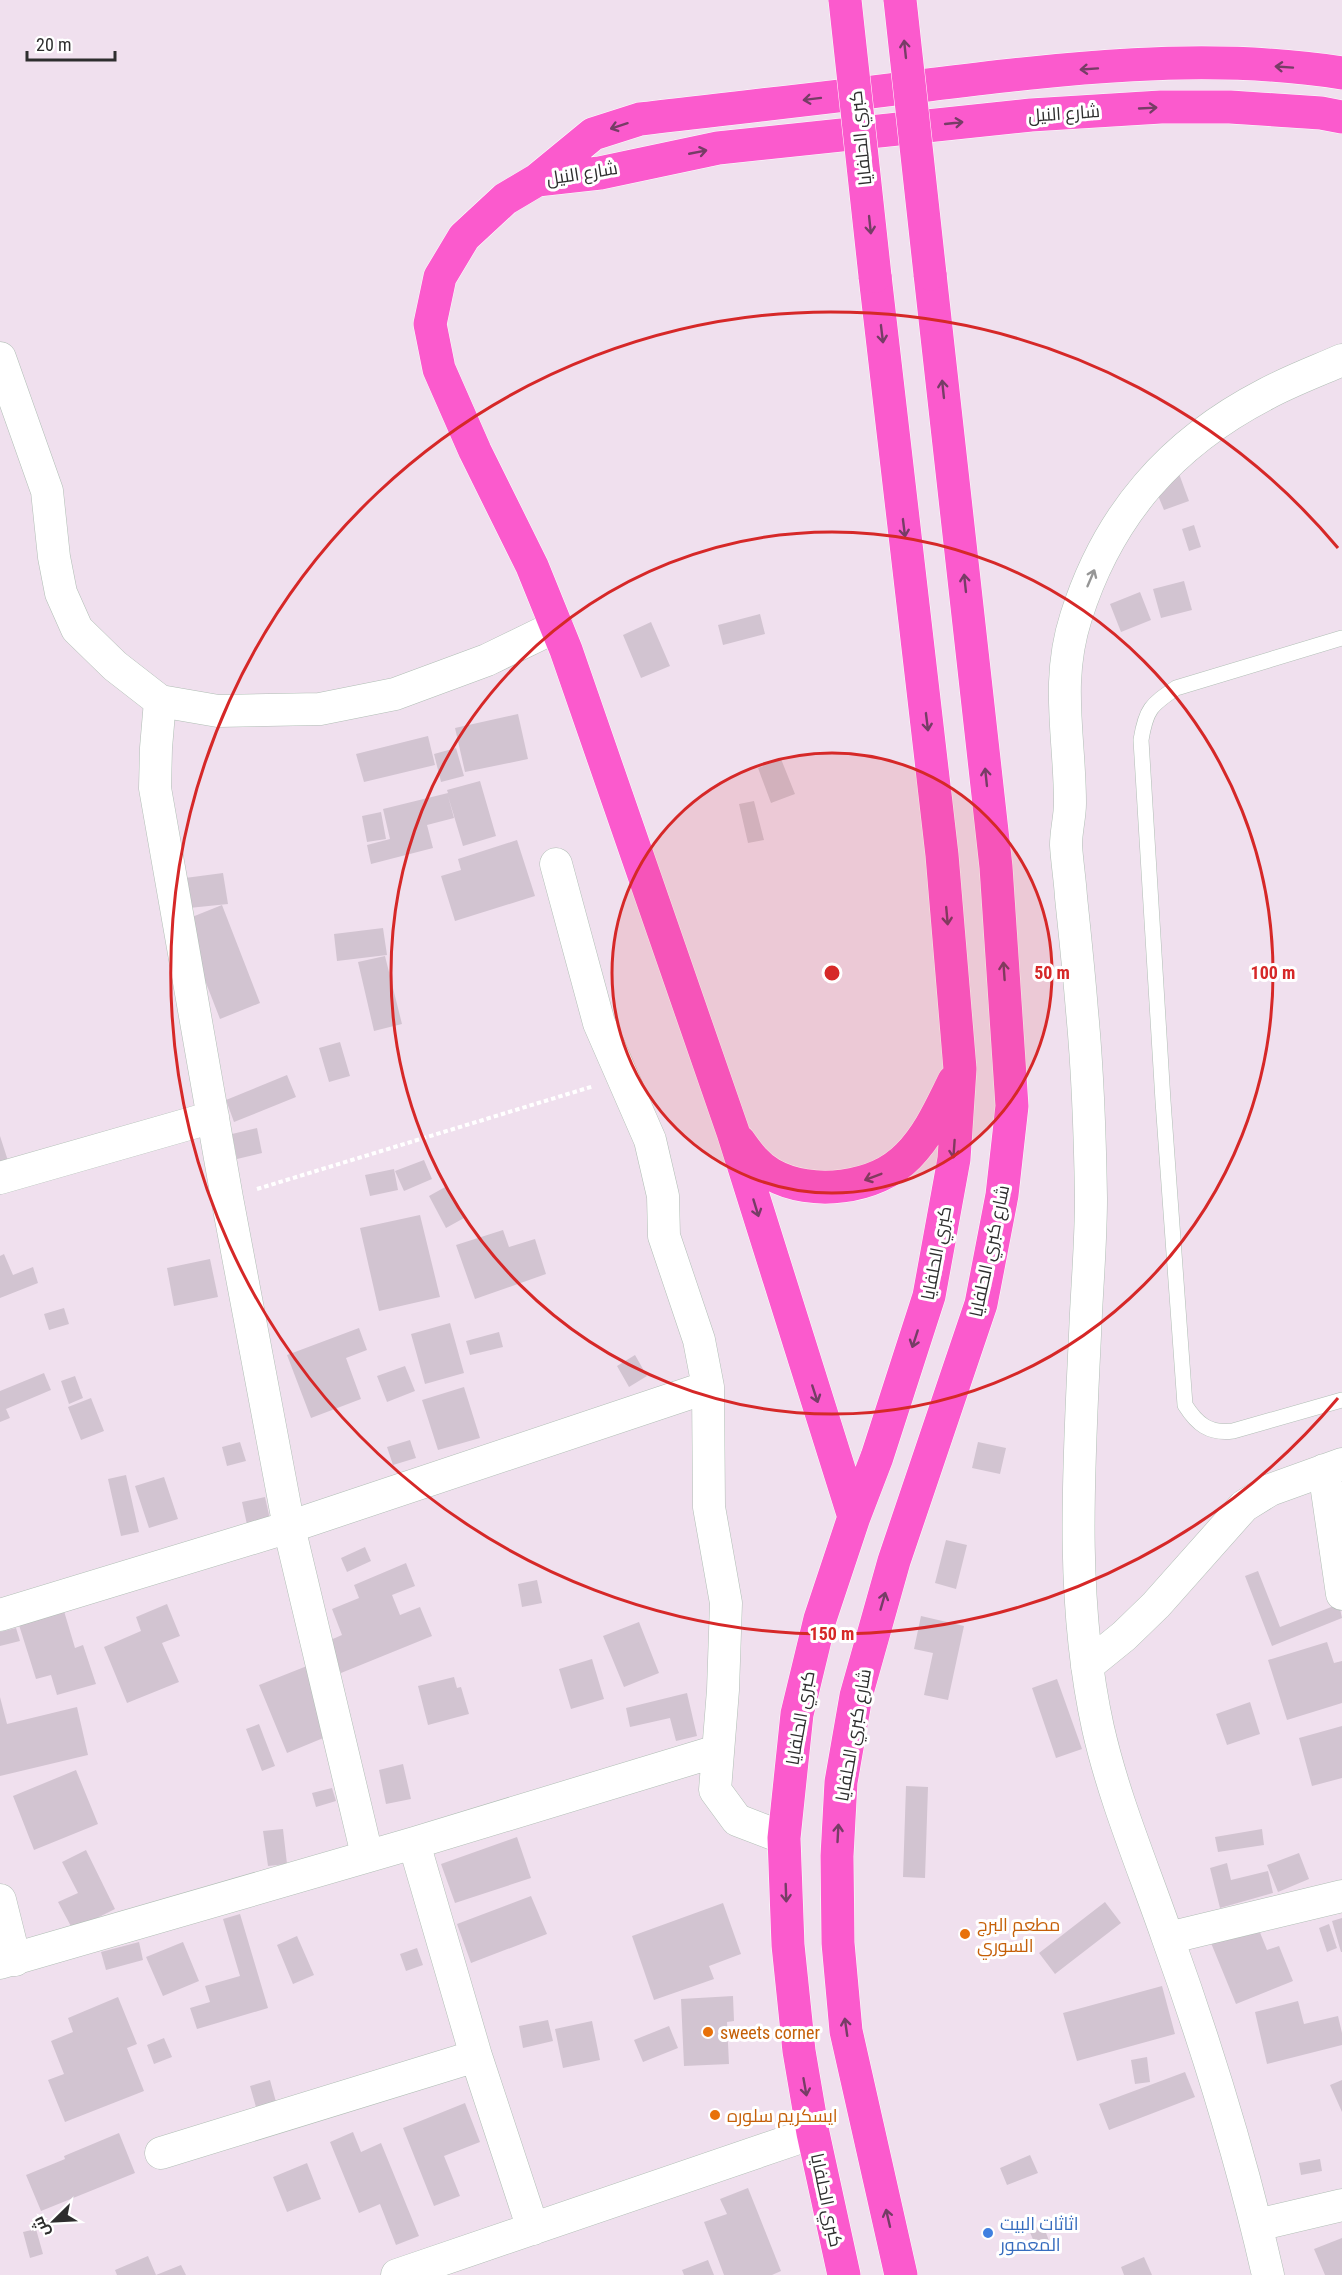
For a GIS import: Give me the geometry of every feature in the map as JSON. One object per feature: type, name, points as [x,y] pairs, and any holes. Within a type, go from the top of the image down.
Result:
[{"type":"main road","name":"كبري الحلفايا","points":[[844,2275],[813,2133],[799,2051],[790,1969],[784,1838],[797,1714],[820,1619],[877,1457],[929,1296],[954,1159],[960,1070],[942,855],[845,0]]},
{"type":"main road","name":"شارع كبري الحلفايا","points":[[900,0],[996,867],[1009,1029],[1012,1106],[1002,1195],[981,1304],[894,1561],[856,1696],[841,1782],[837,1856],[838,1943],[846,2031],[901,2275]]},
{"type":"main road","name":"شارع النيل","points":[[537,180],[593,134],[640,119],[1028,73],[1163,63],[1231,64],[1342,73]]},
{"type":"main road","name":"شارع النيل","points":[[537,180],[600,173],[718,148],[1031,115],[1173,107],[1230,107],[1335,118]]},
{"type":"main road","points":[[537,180],[505,199],[464,237],[440,277],[430,324],[440,369],[475,451],[532,566],[557,626],[733,1132],[854,1517]]},
{"type":"main road","points":[[733,1132],[752,1159],[770,1174],[792,1184],[819,1187],[850,1185],[880,1175],[907,1157],[928,1132],[960,1070]]},
{"type":"street","points":[[1066,842],[1054,808],[1046,718],[1047,677],[1059,604],[1086,539],[1124,480],[1164,439],[1218,400],[1257,377],[1342,338]]},
{"type":"street","points":[[0,358],[47,491],[54,557],[61,594],[76,629],[115,666],[160,701],[218,711],[320,709],[395,694],[487,660],[557,626]]},
{"type":"street","points":[[1268,2275],[1257,2224],[1203,2042],[1119,1804],[1098,1730],[1087,1666],[1079,1578],[1078,1513],[1091,1203],[1083,1019],[1066,842],[1070,805],[1063,715],[1064,678],[1068,645],[1076,615],[1104,550],[1123,516],[1141,492],[1177,454],[1202,433],[1269,392],[1342,360]]},
{"type":"street","points":[[160,701],[155,788],[227,1198],[289,1527],[368,1855]]},
{"type":"street","points":[[556,864],[599,1023],[650,1140],[663,1196],[664,1236],[699,1340],[708,1387],[709,1507],[726,1603],[723,1690],[715,1791],[737,1820],[784,1838]]},
{"type":"street","points":[[0,1178],[213,1117]]},
{"type":"street","points":[[0,1616],[289,1527],[708,1387]]},
{"type":"street","points":[[1087,1666],[1124,1636],[1156,1605],[1245,1506],[1270,1490],[1333,1467],[1342,1594]]},
{"type":"street","points":[[0,1900],[7,1962],[414,1843],[717,1751]]},
{"type":"street","points":[[414,1843],[476,2056],[532,2229]]},
{"type":"street","points":[[1168,1938],[1342,1896]]},
{"type":"street","points":[[161,2153],[476,2056]]},
{"type":"street","points":[[397,2275],[813,2133]]},
{"type":"street","points":[[1257,2224],[1342,2205]]},
{"type":"lane","points":[[1342,638],[1176,688],[1155,703],[1145,718],[1141,740],[1163,1101],[1185,1405],[1194,1419],[1207,1429],[1220,1433],[1342,1400]]},
{"type":"path","points":[[227,1198],[622,1077]]},
{"type":"building","points":[[1178,471],[1189,501],[1164,510],[1152,481]]},
{"type":"building","points":[[1194,525],[1201,547],[1189,551],[1182,529]]},
{"type":"building","points":[[1184,581],[1192,610],[1161,618],[1153,589]]},
{"type":"building","points":[[1140,592],[1151,620],[1121,632],[1110,604]]},
{"type":"building","points":[[760,614],[765,634],[723,645],[718,625]]},
{"type":"building","points":[[651,622],[670,666],[641,678],[623,635]]},
{"type":"building","points":[[518,714],[528,759],[465,772],[455,728]]},
{"type":"building","points":[[428,736],[435,765],[364,782],[356,754]]},
{"type":"building","points":[[456,748],[464,776],[441,782],[434,754]]},
{"type":"building","points":[[781,759],[795,794],[771,803],[758,768]]},
{"type":"building","points":[[480,781],[496,836],[463,846],[448,796],[454,818],[427,825],[433,848],[371,864],[367,845],[390,839],[383,809],[448,793],[447,790]]},
{"type":"building","points":[[754,801],[764,840],[748,843],[739,804]]},
{"type":"building","points":[[381,812],[386,839],[367,842],[362,816]]},
{"type":"building","points":[[517,840],[535,896],[455,921],[441,876],[461,870],[458,859]]},
{"type":"building","points":[[223,873],[228,904],[189,908],[185,878]]},
{"type":"building","points":[[222,905],[260,1003],[220,1019],[182,921]]},
{"type":"building","points":[[383,928],[387,955],[337,961],[334,934]]},
{"type":"building","points":[[385,956],[402,1024],[374,1031],[358,962]]},
{"type":"building","points":[[340,1042],[350,1076],[329,1082],[319,1048]]},
{"type":"building","points":[[287,1075],[296,1097],[234,1122],[226,1100]]},
{"type":"building","points":[[257,1128],[262,1153],[237,1159],[232,1134]]},
{"type":"building","points":[[0,1136],[10,1167],[0,1170]]},
{"type":"building","points":[[424,1160],[432,1179],[404,1191],[395,1171]]},
{"type":"building","points":[[394,1169],[398,1190],[370,1196],[365,1175]]},
{"type":"building","points":[[447,1186],[464,1218],[446,1228],[429,1196]]},
{"type":"building","points":[[420,1215],[440,1297],[379,1311],[360,1228]]},
{"type":"building","points":[[503,1230],[509,1247],[535,1239],[546,1274],[475,1299],[456,1245]]},
{"type":"building","points":[[4,1254],[13,1275],[33,1267],[38,1283],[0,1298],[0,1256]]},
{"type":"building","points":[[210,1259],[218,1297],[174,1306],[167,1268]]},
{"type":"building","points":[[64,1308],[69,1324],[49,1330],[44,1314]]},
{"type":"building","points":[[450,1323],[464,1373],[425,1384],[411,1334]]},
{"type":"building","points":[[359,1328],[367,1350],[346,1358],[361,1399],[311,1418],[287,1355]]},
{"type":"building","points":[[499,1332],[503,1347],[470,1355],[466,1341]]},
{"type":"building","points":[[635,1355],[647,1376],[629,1387],[617,1366]]},
{"type":"building","points":[[405,1366],[415,1391],[387,1402],[377,1376]]},
{"type":"building","points":[[44,1373],[51,1390],[6,1409],[10,1418],[0,1422],[0,1391]]},
{"type":"building","points":[[75,1376],[83,1398],[69,1404],[61,1381]]},
{"type":"building","points":[[464,1387],[480,1438],[438,1450],[422,1400]]},
{"type":"building","points":[[91,1398],[104,1431],[81,1440],[68,1407]]},
{"type":"building","points":[[410,1440],[416,1458],[393,1465],[387,1447]]},
{"type":"building","points":[[240,1442],[246,1461],[227,1466],[222,1447]]},
{"type":"building","points":[[978,1442],[1006,1448],[1000,1474],[972,1468]]},
{"type":"building","points":[[126,1475],[139,1532],[121,1536],[108,1479]]},
{"type":"building","points":[[164,1477],[178,1519],[149,1528],[135,1486]]},
{"type":"building","points":[[265,1497],[271,1524],[248,1529],[242,1502]]},
{"type":"building","points":[[946,1540],[967,1545],[956,1589],[935,1583]]},
{"type":"building","points":[[365,1547],[371,1561],[347,1572],[341,1558]]},
{"type":"building","points":[[406,1563],[415,1586],[392,1595],[400,1615],[420,1607],[432,1636],[341,1673],[328,1641],[342,1635],[332,1609],[359,1598],[354,1585]]},
{"type":"building","points":[[1258,1571],[1280,1627],[1339,1604],[1342,1618],[1272,1646],[1245,1576]]},
{"type":"building","points":[[537,1580],[542,1603],[522,1607],[518,1584]]},
{"type":"building","points":[[167,1604],[180,1636],[162,1643],[179,1682],[127,1703],[104,1647],[141,1631],[136,1617]]},
{"type":"building","points":[[64,1611],[75,1648],[83,1645],[96,1684],[57,1695],[51,1675],[36,1679],[19,1625]]},
{"type":"building","points":[[921,1616],[964,1626],[948,1700],[924,1695],[933,1653],[914,1649]]},
{"type":"building","points":[[639,1622],[659,1673],[624,1687],[603,1636]]},
{"type":"building","points":[[16,1628],[20,1641],[0,1646],[0,1632]]},
{"type":"building","points":[[1327,1642],[1334,1663],[1342,1661],[1342,1703],[1287,1720],[1268,1660]]},
{"type":"building","points":[[592,1659],[604,1699],[571,1709],[559,1669]]},
{"type":"building","points":[[312,1664],[333,1734],[287,1753],[259,1685]]},
{"type":"building","points":[[454,1677],[457,1688],[461,1687],[469,1714],[428,1725],[418,1686]]},
{"type":"building","points":[[1057,1679],[1082,1749],[1056,1758],[1032,1688]]},
{"type":"building","points":[[687,1693],[697,1736],[676,1741],[670,1718],[630,1727],[626,1708]]},
{"type":"building","points":[[0,1697],[7,1724],[77,1707],[88,1755],[0,1776]]},
{"type":"building","points":[[1250,1702],[1260,1734],[1227,1745],[1216,1714]]},
{"type":"building","points":[[259,1724],[275,1766],[262,1771],[246,1729]]},
{"type":"building","points":[[1342,1726],[1342,1778],[1312,1786],[1299,1738]]},
{"type":"building","points":[[403,1764],[411,1799],[386,1804],[379,1770]]},
{"type":"building","points":[[76,1770],[98,1824],[34,1850],[13,1796]]},
{"type":"building","points":[[906,1786],[928,1787],[925,1878],[903,1877]]},
{"type":"building","points":[[332,1788],[336,1801],[316,1807],[312,1793]]},
{"type":"building","points":[[283,1829],[287,1864],[268,1866],[263,1831]]},
{"type":"building","points":[[1262,1829],[1264,1845],[1218,1852],[1215,1837]]},
{"type":"building","points":[[517,1837],[531,1878],[455,1903],[441,1864]]},
{"type":"building","points":[[86,1850],[115,1909],[73,1930],[58,1902],[78,1893],[62,1862]]},
{"type":"building","points":[[1299,1853],[1309,1879],[1278,1892],[1267,1865]]},
{"type":"building","points":[[1227,1863],[1231,1880],[1268,1871],[1273,1893],[1220,1908],[1210,1868]]},
{"type":"building","points":[[531,1896],[547,1934],[471,1963],[457,1924]]},
{"type":"building","points":[[1105,1902],[1121,1923],[1055,1974],[1039,1953]]},
{"type":"building","points":[[723,1903],[741,1954],[709,1966],[714,1979],[654,2000],[632,1936]]},
{"type":"building","points":[[240,1914],[268,2008],[197,2029],[190,2008],[210,2002],[205,1986],[240,1976],[223,1919]]},
{"type":"building","points":[[1342,1918],[1342,1952],[1341,1952],[1332,1921]]},
{"type":"building","points":[[1329,1924],[1337,1948],[1327,1952],[1319,1928]]},
{"type":"building","points":[[1257,1925],[1267,1950],[1279,1946],[1293,1981],[1236,2004],[1211,1943]]},
{"type":"building","points":[[297,1936],[314,1975],[293,1984],[277,1945]]},
{"type":"building","points":[[139,1942],[143,1960],[106,1970],[101,1952]]},
{"type":"building","points":[[183,1942],[199,1981],[163,1996],[146,1957]]},
{"type":"building","points":[[417,1948],[423,1965],[406,1971],[400,1954]]},
{"type":"building","points":[[1162,1986],[1175,2034],[1077,2061],[1063,2013]]},
{"type":"building","points":[[733,1996],[734,2021],[727,2022],[729,2064],[684,2066],[681,1999]]},
{"type":"building","points":[[118,1997],[137,2044],[127,2048],[144,2091],[65,2122],[48,2080],[64,2074],[51,2041],[73,2032],[68,2018]]},
{"type":"building","points":[[1298,2001],[1304,2024],[1338,2016],[1342,2045],[1267,2064],[1255,2012]]},
{"type":"building","points":[[548,2020],[553,2041],[523,2048],[519,2026]]},
{"type":"building","points":[[592,2021],[600,2060],[563,2068],[555,2029]]},
{"type":"building","points":[[669,2026],[678,2048],[643,2062],[634,2040]]},
{"type":"building","points":[[164,2038],[172,2057],[154,2064],[147,2045]]},
{"type":"building","points":[[1147,2057],[1150,2082],[1135,2084],[1131,2060]]},
{"type":"building","points":[[1185,2072],[1195,2097],[1109,2130],[1099,2104]]},
{"type":"building","points":[[270,2080],[276,2102],[256,2107],[250,2086]]},
{"type":"building","points":[[1342,2080],[1342,2112],[1330,2085]]},
{"type":"building","points":[[465,2103],[480,2142],[444,2156],[460,2196],[434,2206],[403,2128]]},
{"type":"building","points":[[353,2132],[361,2152],[381,2143],[419,2236],[396,2245],[380,2204],[359,2213],[330,2142]]},
{"type":"building","points":[[119,2133],[135,2173],[41,2211],[26,2175]]},
{"type":"building","points":[[1030,2155],[1038,2173],[1007,2185],[1000,2168]]},
{"type":"building","points":[[1320,2159],[1322,2171],[1301,2175],[1299,2163]]},
{"type":"building","points":[[307,2163],[321,2199],[287,2212],[273,2177]]},
{"type":"building","points":[[748,2188],[781,2271],[772,2275],[724,2275],[704,2222],[727,2214],[720,2199]]},
{"type":"building","points":[[1043,2225],[1051,2246],[1038,2251],[1029,2230]]},
{"type":"building","points":[[36,2229],[43,2254],[30,2258],[23,2232]]},
{"type":"building","points":[[1342,2238],[1342,2275],[1325,2275],[1314,2249]]},
{"type":"building","points":[[148,2256],[156,2275],[117,2275],[115,2270]]},
{"type":"building","points":[[1144,2257],[1152,2275],[1124,2275],[1121,2267]]},
{"type":"building","points":[[708,2260],[714,2275],[684,2275],[682,2270]]},
{"type":"building","points":[[181,2265],[186,2275],[156,2275]]},
{"type":"place","name":"مطعم البرج السوري","points":[[965,1934]]},
{"type":"place","name":"sweets corner","points":[[708,2032]]},
{"type":"place","name":"ايسكريم سلوره","points":[[715,2115]]},
{"type":"place","name":"اثاثات البيت المعمور","points":[[988,2233]]}]
